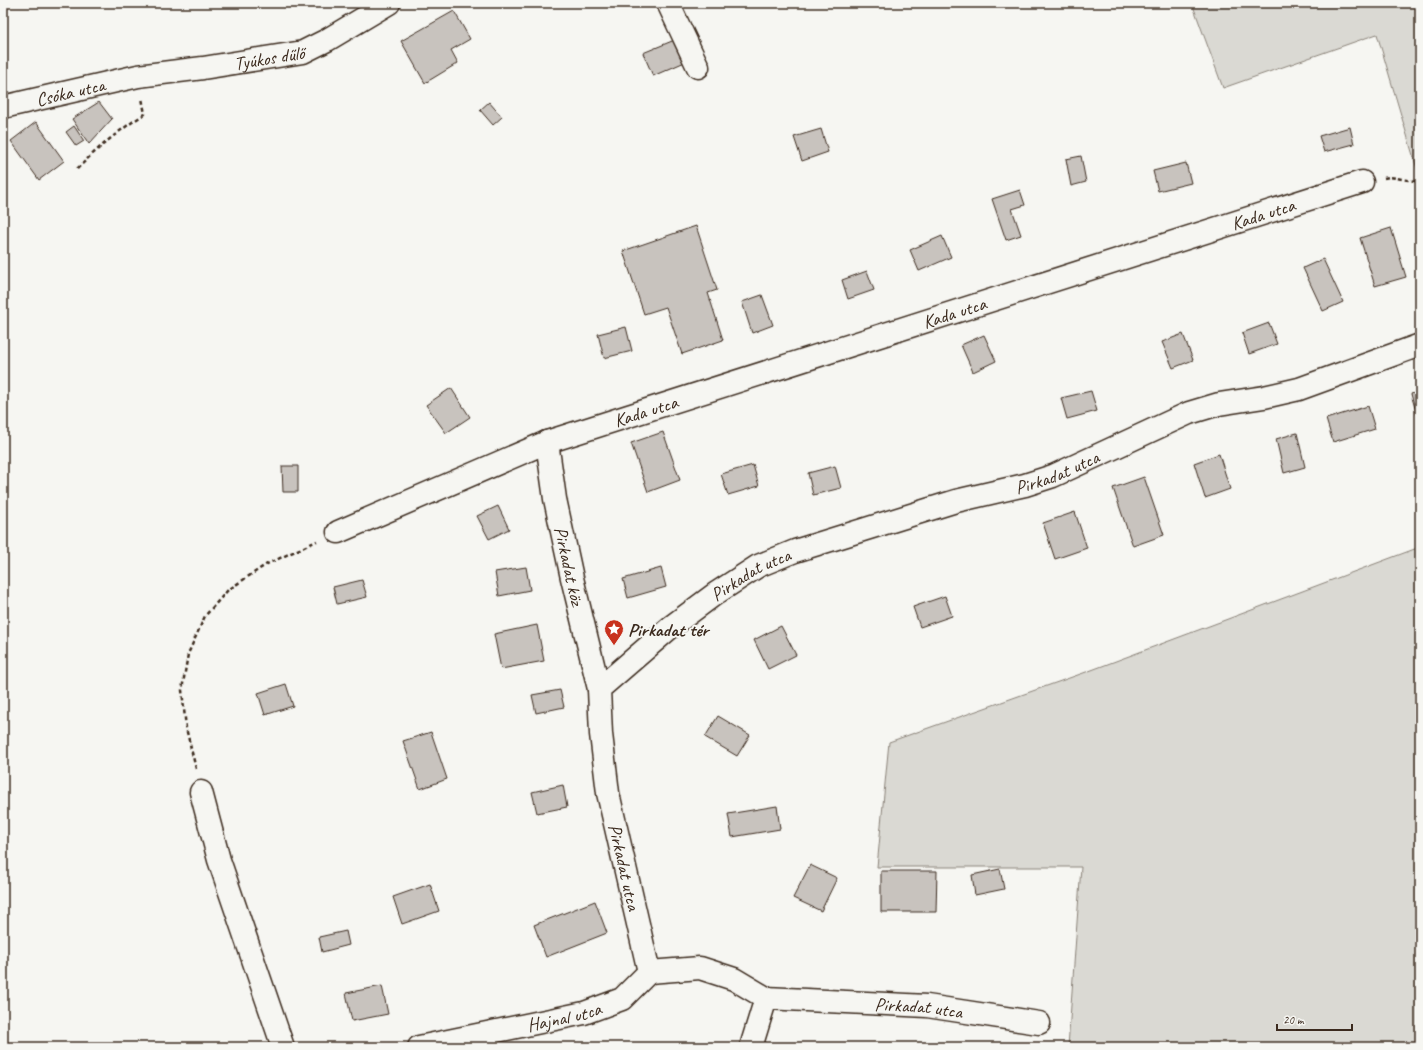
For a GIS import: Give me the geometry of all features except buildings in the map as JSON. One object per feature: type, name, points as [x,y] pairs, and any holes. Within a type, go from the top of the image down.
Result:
[{"type":"street","name":"Tyúkos dűlő","points":[[138,76],[203,68],[303,52],[327,40],[389,3]]},
{"type":"street","points":[[668,3],[698,67]]},
{"type":"street","name":"Csóka utca","points":[[3,107],[138,76]]},
{"type":"street","name":"Kada utca","points":[[338,532],[547,442],[1362,182]]},
{"type":"street","name":"Pirkadat utca","points":[[1039,1023],[928,1006],[766,998],[734,979],[700,968],[649,972],[608,793],[601,734],[599,688],[672,626],[714,594],[758,566],[795,551],[956,501],[1025,485],[1053,476],[1189,413],[1219,404],[1299,389],[1420,345]]},
{"type":"street","name":"Pirkadat köz","points":[[547,442],[555,499],[572,578],[599,688]]},
{"type":"street","points":[[201,792],[220,860],[283,1047]]},
{"type":"street","name":"Hajnal utca","points":[[419,1047],[584,1013],[622,999],[649,972]]},
{"type":"street","points":[[751,1047],[766,998]]},
{"type":"path","points":[[78,169],[89,157],[128,124],[145,114]]},
{"type":"path","points":[[1390,177],[1420,182]]},
{"type":"path","points":[[201,792],[186,728],[182,690],[188,654],[205,616],[228,590],[268,564],[338,532]]},
{"type":"shaded area","points":[[1192,3],[1420,3],[1420,179],[1377,34],[1223,88]]},
{"type":"shaded area","points":[[1420,547],[1420,1047],[1068,1047],[1081,867],[877,867],[889,742],[1089,671]]},
{"type":"place","name":"Pirkadat tér","points":[[614,646]]}]
